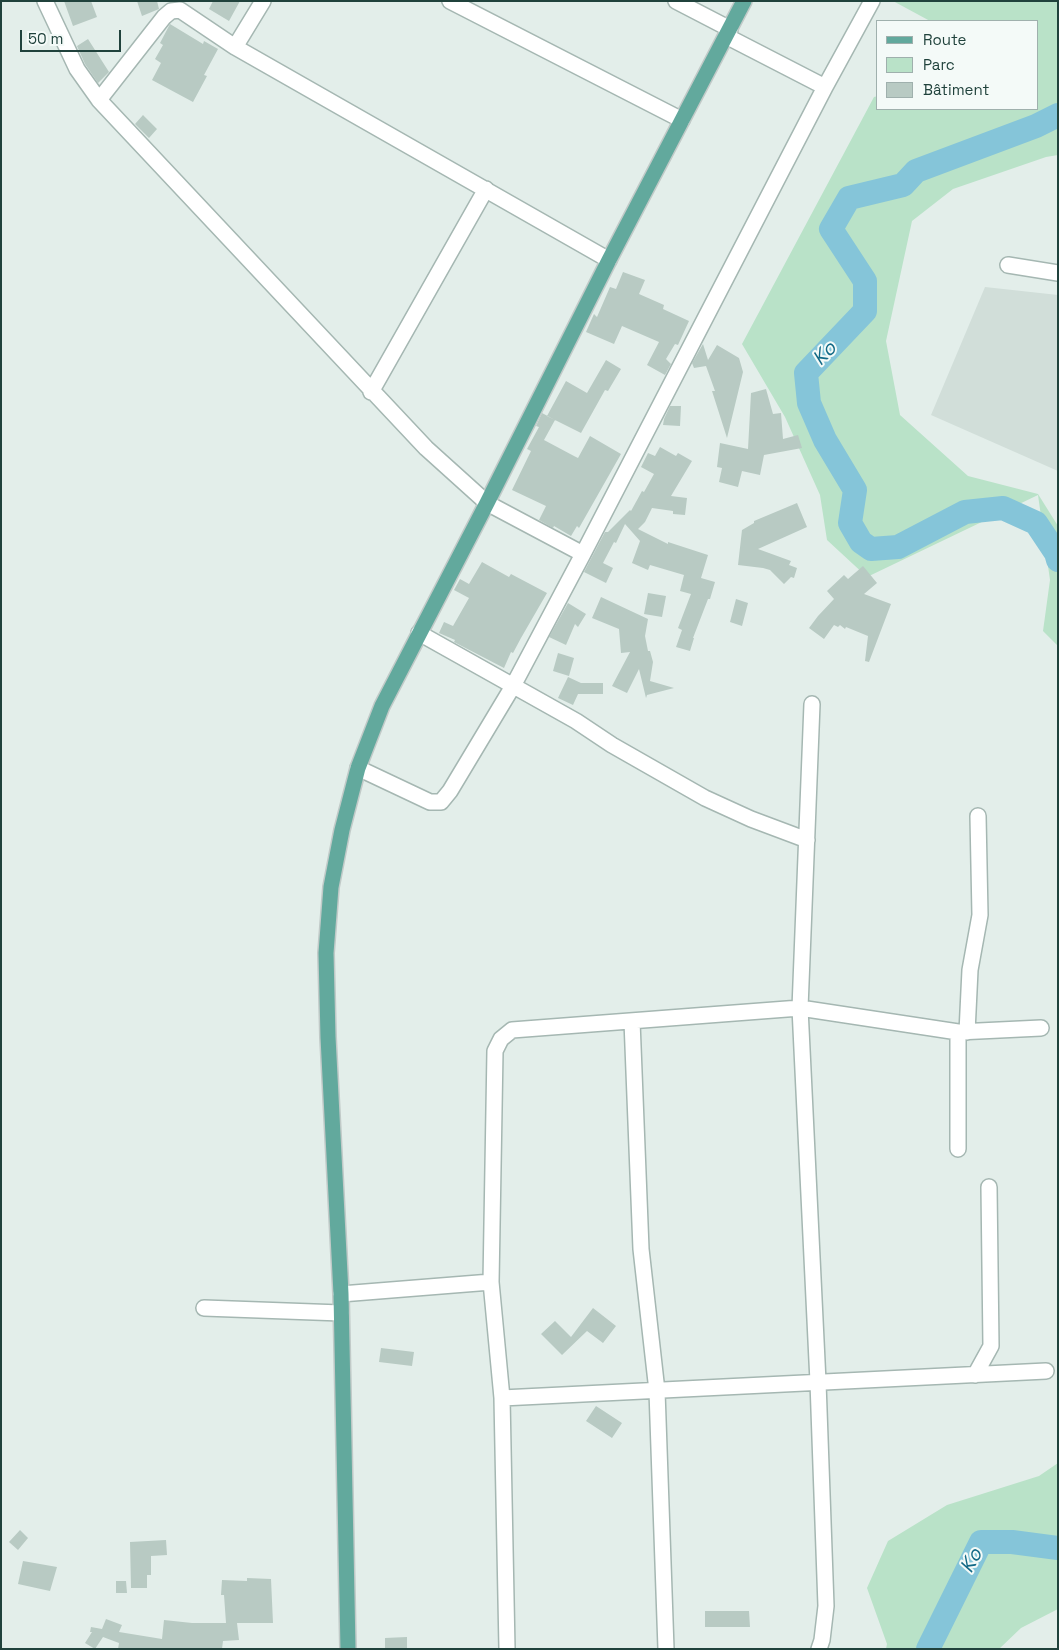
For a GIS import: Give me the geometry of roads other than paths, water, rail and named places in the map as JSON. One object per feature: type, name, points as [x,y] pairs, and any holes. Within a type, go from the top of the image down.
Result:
[{"type":"main road","points":[[348,1649],[342,1313],[328,1037],[326,953],[331,887],[342,830],[358,768],[382,706],[609,260],[744,1]]},
{"type":"street","points":[[45,1],[77,69],[98,100],[371,392],[426,448],[487,503],[583,554]]},
{"type":"street","points":[[235,47],[263,1]]},
{"type":"street","points":[[450,1],[682,120]]},
{"type":"street","points":[[676,1],[826,87]]},
{"type":"street","points":[[358,768],[430,802],[441,802],[450,791],[513,686],[872,1]]},
{"type":"street","points":[[98,100],[164,17],[170,11],[180,10],[235,47],[609,260]]},
{"type":"street","points":[[371,392],[486,190]]},
{"type":"street","points":[[1008,265],[1058,274]]},
{"type":"street","points":[[419,633],[576,721],[612,745],[706,798],[751,819],[807,840]]},
{"type":"street","points":[[812,704],[800,1008],[818,1382],[826,1606],[822,1640],[819,1649]]},
{"type":"street","points":[[958,1149],[963,1032],[970,970],[980,915],[978,816]]},
{"type":"street","points":[[506,1649],[502,1398],[491,1282],[495,1051],[501,1039],[512,1030],[800,1008],[963,1032],[1041,1028]]},
{"type":"street","points":[[632,1021],[642,1248],[656,1391],[666,1649]]},
{"type":"street","points":[[975,1375],[991,1346],[989,1187]]},
{"type":"street","points":[[341,1294],[491,1282]]},
{"type":"street","points":[[204,1308],[342,1313]]},
{"type":"street","points":[[502,1398],[1046,1371]]},
{"type":"waterway","name":"Ko","points":[[1058,115],[1036,126],[916,171],[903,185],[849,198],[831,229],[865,281],[865,311],[806,373],[809,403],[825,440],[855,490],[850,523],[861,542],[871,549],[898,547],[965,512],[1003,508],[1036,523],[1056,553],[1058,560]]},
{"type":"waterway","name":"Ko","points":[[928,1649],[981,1542],[1012,1542],[1058,1548]]}]
